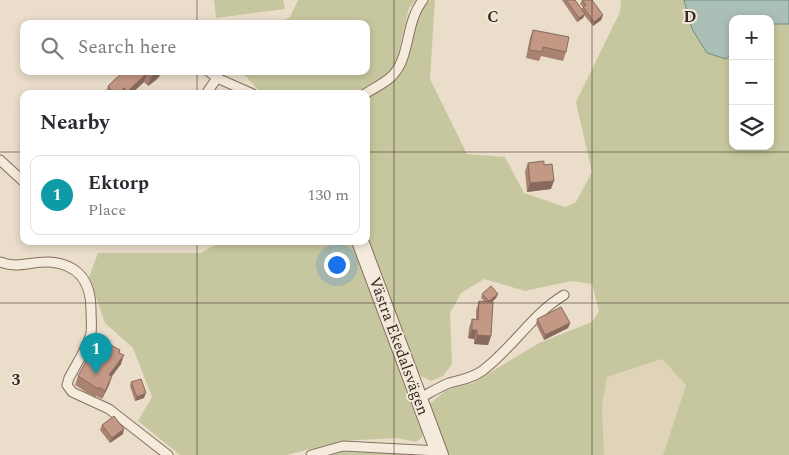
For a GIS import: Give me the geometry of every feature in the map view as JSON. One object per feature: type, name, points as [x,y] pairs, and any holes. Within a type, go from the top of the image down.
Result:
[{"type":"street","name":"Västra Ekedalsvägen","points":[[361,245],[418,399],[440,453]]},
{"type":"lane","points":[[370,91],[392,76],[400,65],[414,11],[423,0]]},
{"type":"lane","points":[[214,75],[244,90]]},
{"type":"lane","points":[[209,90],[218,78]]},
{"type":"lane","points":[[0,160],[20,178]]},
{"type":"lane","points":[[0,262],[19,266],[41,262],[62,263],[82,274],[88,285],[91,298],[91,331],[67,385],[72,392],[109,409],[168,455]]},
{"type":"lane","points":[[418,399],[448,384],[467,379],[481,372],[504,352],[550,303],[564,295]]},
{"type":"lane","name":"Västra Ekedalsvägen","points":[[311,455],[343,446],[440,453]]},
{"type":"shaded area","points":[[684,0],[789,0],[789,24],[774,24],[774,15],[729,15],[729,56],[726,59],[707,53],[692,29]]},
{"type":"shaded area","points":[[662,359],[686,384],[663,455],[604,455],[602,407],[607,377]]},
{"type":"green space","points":[[214,0],[283,0],[285,9],[216,18]]},
{"type":"green space","points":[[298,0],[416,0],[409,8],[396,64],[387,75],[364,90],[258,90],[245,75],[370,75],[370,20],[285,20],[290,17]]},
{"type":"green space","points":[[430,0],[435,0],[430,79],[467,154],[505,157],[524,193],[565,207],[576,202],[592,172],[576,102],[620,12],[621,0],[684,0],[692,29],[726,59],[729,56],[729,150],[774,150],[774,24],[789,24],[789,455],[663,455],[686,385],[662,359],[607,377],[602,407],[604,455],[444,455],[426,407],[446,390],[473,383],[539,343],[592,322],[599,311],[592,284],[571,281],[525,291],[484,279],[461,293],[450,313],[452,364],[443,376],[431,381],[415,373],[367,245],[370,245],[370,95],[392,80],[418,14]]},
{"type":"green space","points":[[215,245],[356,245],[424,430],[422,437],[416,442],[397,438],[341,441],[287,455],[180,455],[138,421],[152,397],[133,348],[105,323],[89,277],[98,253],[201,253]]},
{"type":"green space","points":[[342,452],[405,453],[404,455],[333,455]]},
{"type":"building","points":[[566,0],[575,0],[585,14],[579,18]]},
{"type":"building","points":[[582,0],[592,0],[603,15],[594,22],[583,7],[586,5]]},
{"type":"building","points":[[533,30],[569,37],[566,52],[543,47],[542,52],[529,50]]},
{"type":"building","points":[[120,75],[145,75],[129,90],[124,88],[122,90],[112,90],[108,86]]},
{"type":"building","points":[[544,161],[544,165],[552,164],[554,181],[530,183],[528,163]]},
{"type":"building","points":[[491,286],[498,294],[489,301],[482,294]]},
{"type":"building","points":[[479,301],[493,302],[491,336],[477,335],[477,330],[472,330],[472,319],[478,320]]},
{"type":"building","points":[[561,307],[570,323],[545,335],[537,319]]},
{"type":"building","points":[[97,341],[105,345],[107,343],[120,350],[119,353],[124,355],[109,375],[112,376],[105,391],[99,387],[98,389],[78,376]]},
{"type":"building","points":[[141,379],[146,393],[137,397],[131,382]]},
{"type":"building","points":[[114,416],[124,429],[112,438],[102,425]]},
{"type":"place","name":"Ektorp","points":[[96,374]]}]
